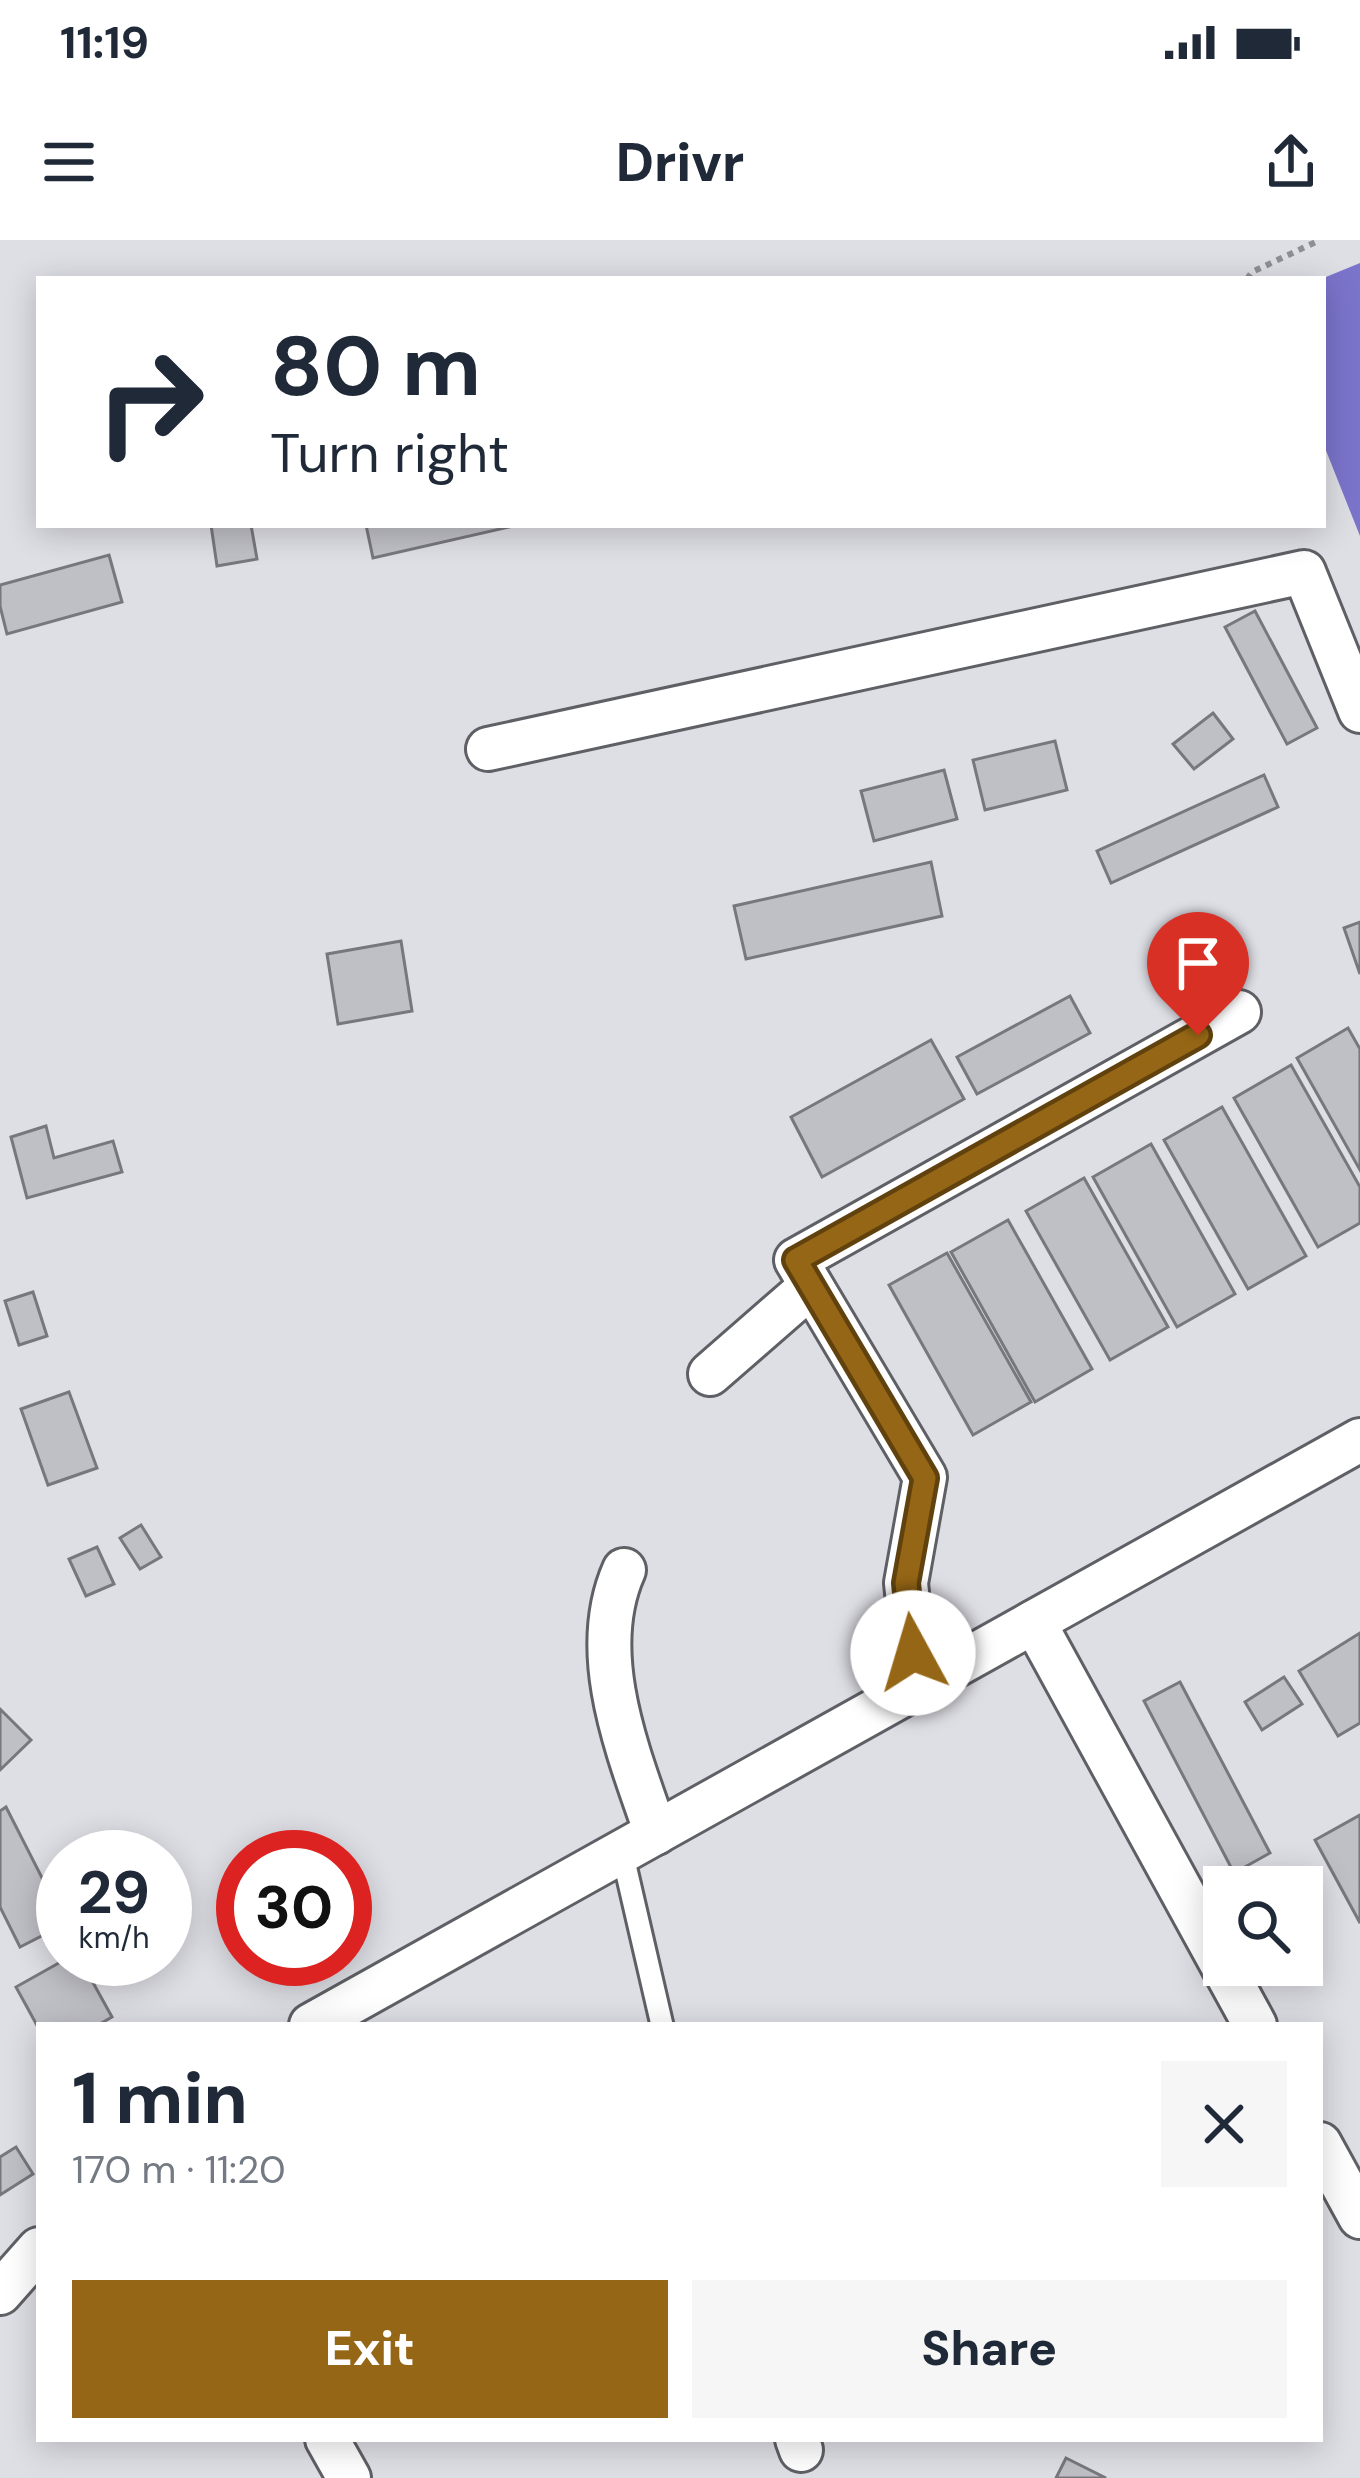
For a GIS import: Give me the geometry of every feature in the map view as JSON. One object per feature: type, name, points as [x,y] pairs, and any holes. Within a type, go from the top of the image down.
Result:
[{"type":"street","points":[[488,749],[1304,572],[1360,711]]},
{"type":"street","points":[[916,1688],[906,1583],[925,1478],[796,1260],[1239,1012]]},
{"type":"street","points":[[710,1374],[811,1286]]},
{"type":"street","points":[[316,2022],[1360,1440]]},
{"type":"street","points":[[624,1570],[610,1600],[610,1670],[632,1762],[639,1842]]},
{"type":"street","points":[[1034,1622],[1253,2022]]},
{"type":"street","points":[[1323,2149],[1360,2217]]},
{"type":"street","points":[[0,2293],[36,2252]]},
{"type":"street","points":[[329,2442],[350,2478]]},
{"type":"lane","points":[[639,1842],[662,2022]]},
{"type":"path","points":[[1249,276],[1320,240]]},
{"type":"shaded area","points":[[1360,263],[1360,536],[1326,451],[1326,277]]},
{"type":"building","points":[[211,528],[252,528],[257,559],[217,566]]},
{"type":"building","points":[[367,528],[505,528],[373,558]]},
{"type":"building","points":[[109,555],[122,602],[7,634],[0,585]]},
{"type":"building","points":[[1255,611],[1317,728],[1287,744],[1225,627]]},
{"type":"building","points":[[1213,713],[1233,739],[1194,769],[1173,744]]},
{"type":"building","points":[[1055,741],[1067,790],[985,810],[973,760]]},
{"type":"building","points":[[944,770],[957,819],[874,841],[861,791]]},
{"type":"building","points":[[1264,775],[1278,807],[1111,883],[1097,851]]},
{"type":"building","points":[[931,862],[942,916],[746,959],[734,906]]},
{"type":"building","points":[[1360,922],[1360,974],[1344,928]]},
{"type":"building","points":[[401,941],[412,1011],[338,1024],[327,954]]},
{"type":"building","points":[[1070,996],[1090,1033],[977,1094],[957,1057]]},
{"type":"building","points":[[1348,1028],[1360,1049],[1360,1170],[1297,1058]]},
{"type":"building","points":[[931,1040],[964,1099],[822,1177],[791,1117]]},
{"type":"building","points":[[1291,1065],[1360,1187],[1360,1223],[1318,1247],[1234,1098]]},
{"type":"building","points":[[1222,1107],[1306,1256],[1248,1289],[1164,1140]]},
{"type":"building","points":[[46,1126],[54,1158],[113,1141],[122,1172],[27,1198],[11,1137]]},
{"type":"building","points":[[1151,1144],[1235,1294],[1177,1327],[1093,1177]]},
{"type":"building","points":[[1084,1178],[1168,1327],[1110,1360],[1026,1211]]},
{"type":"building","points":[[1008,1220],[1092,1369],[1035,1402],[951,1252]]},
{"type":"building","points":[[947,1253],[1031,1402],[973,1435],[889,1285]]},
{"type":"building","points":[[33,1292],[47,1336],[19,1345],[5,1301]]},
{"type":"building","points":[[69,1392],[97,1468],[48,1485],[21,1409]]},
{"type":"building","points":[[141,1525],[161,1557],[140,1569],[120,1538]]},
{"type":"building","points":[[97,1547],[114,1584],[86,1596],[69,1559]]},
{"type":"building","points":[[1360,1633],[1360,1723],[1338,1736],[1299,1671]]},
{"type":"building","points":[[1284,1677],[1302,1704],[1262,1730],[1245,1702]]},
{"type":"building","points":[[1180,1682],[1270,1853],[1247,1866],[1230,1866],[1144,1701]]},
{"type":"building","points":[[0,1709],[31,1740],[0,1770]]},
{"type":"building","points":[[6,1807],[36,1866],[36,1939],[20,1947],[0,1907],[0,1811]]},
{"type":"building","points":[[1360,1815],[1360,1923],[1315,1840]]},
{"type":"building","points":[[36,1976],[36,1986],[95,1986],[112,2017],[103,2022],[36,2024],[16,1987]]},
{"type":"building","points":[[16,2147],[33,2174],[0,2195],[0,2157]]},
{"type":"building","points":[[1066,2458],[1106,2478],[1056,2478]]},
{"type":"route","points":[[913,1653],[906,1583],[925,1478],[796,1260],[1198,1035]]}]
